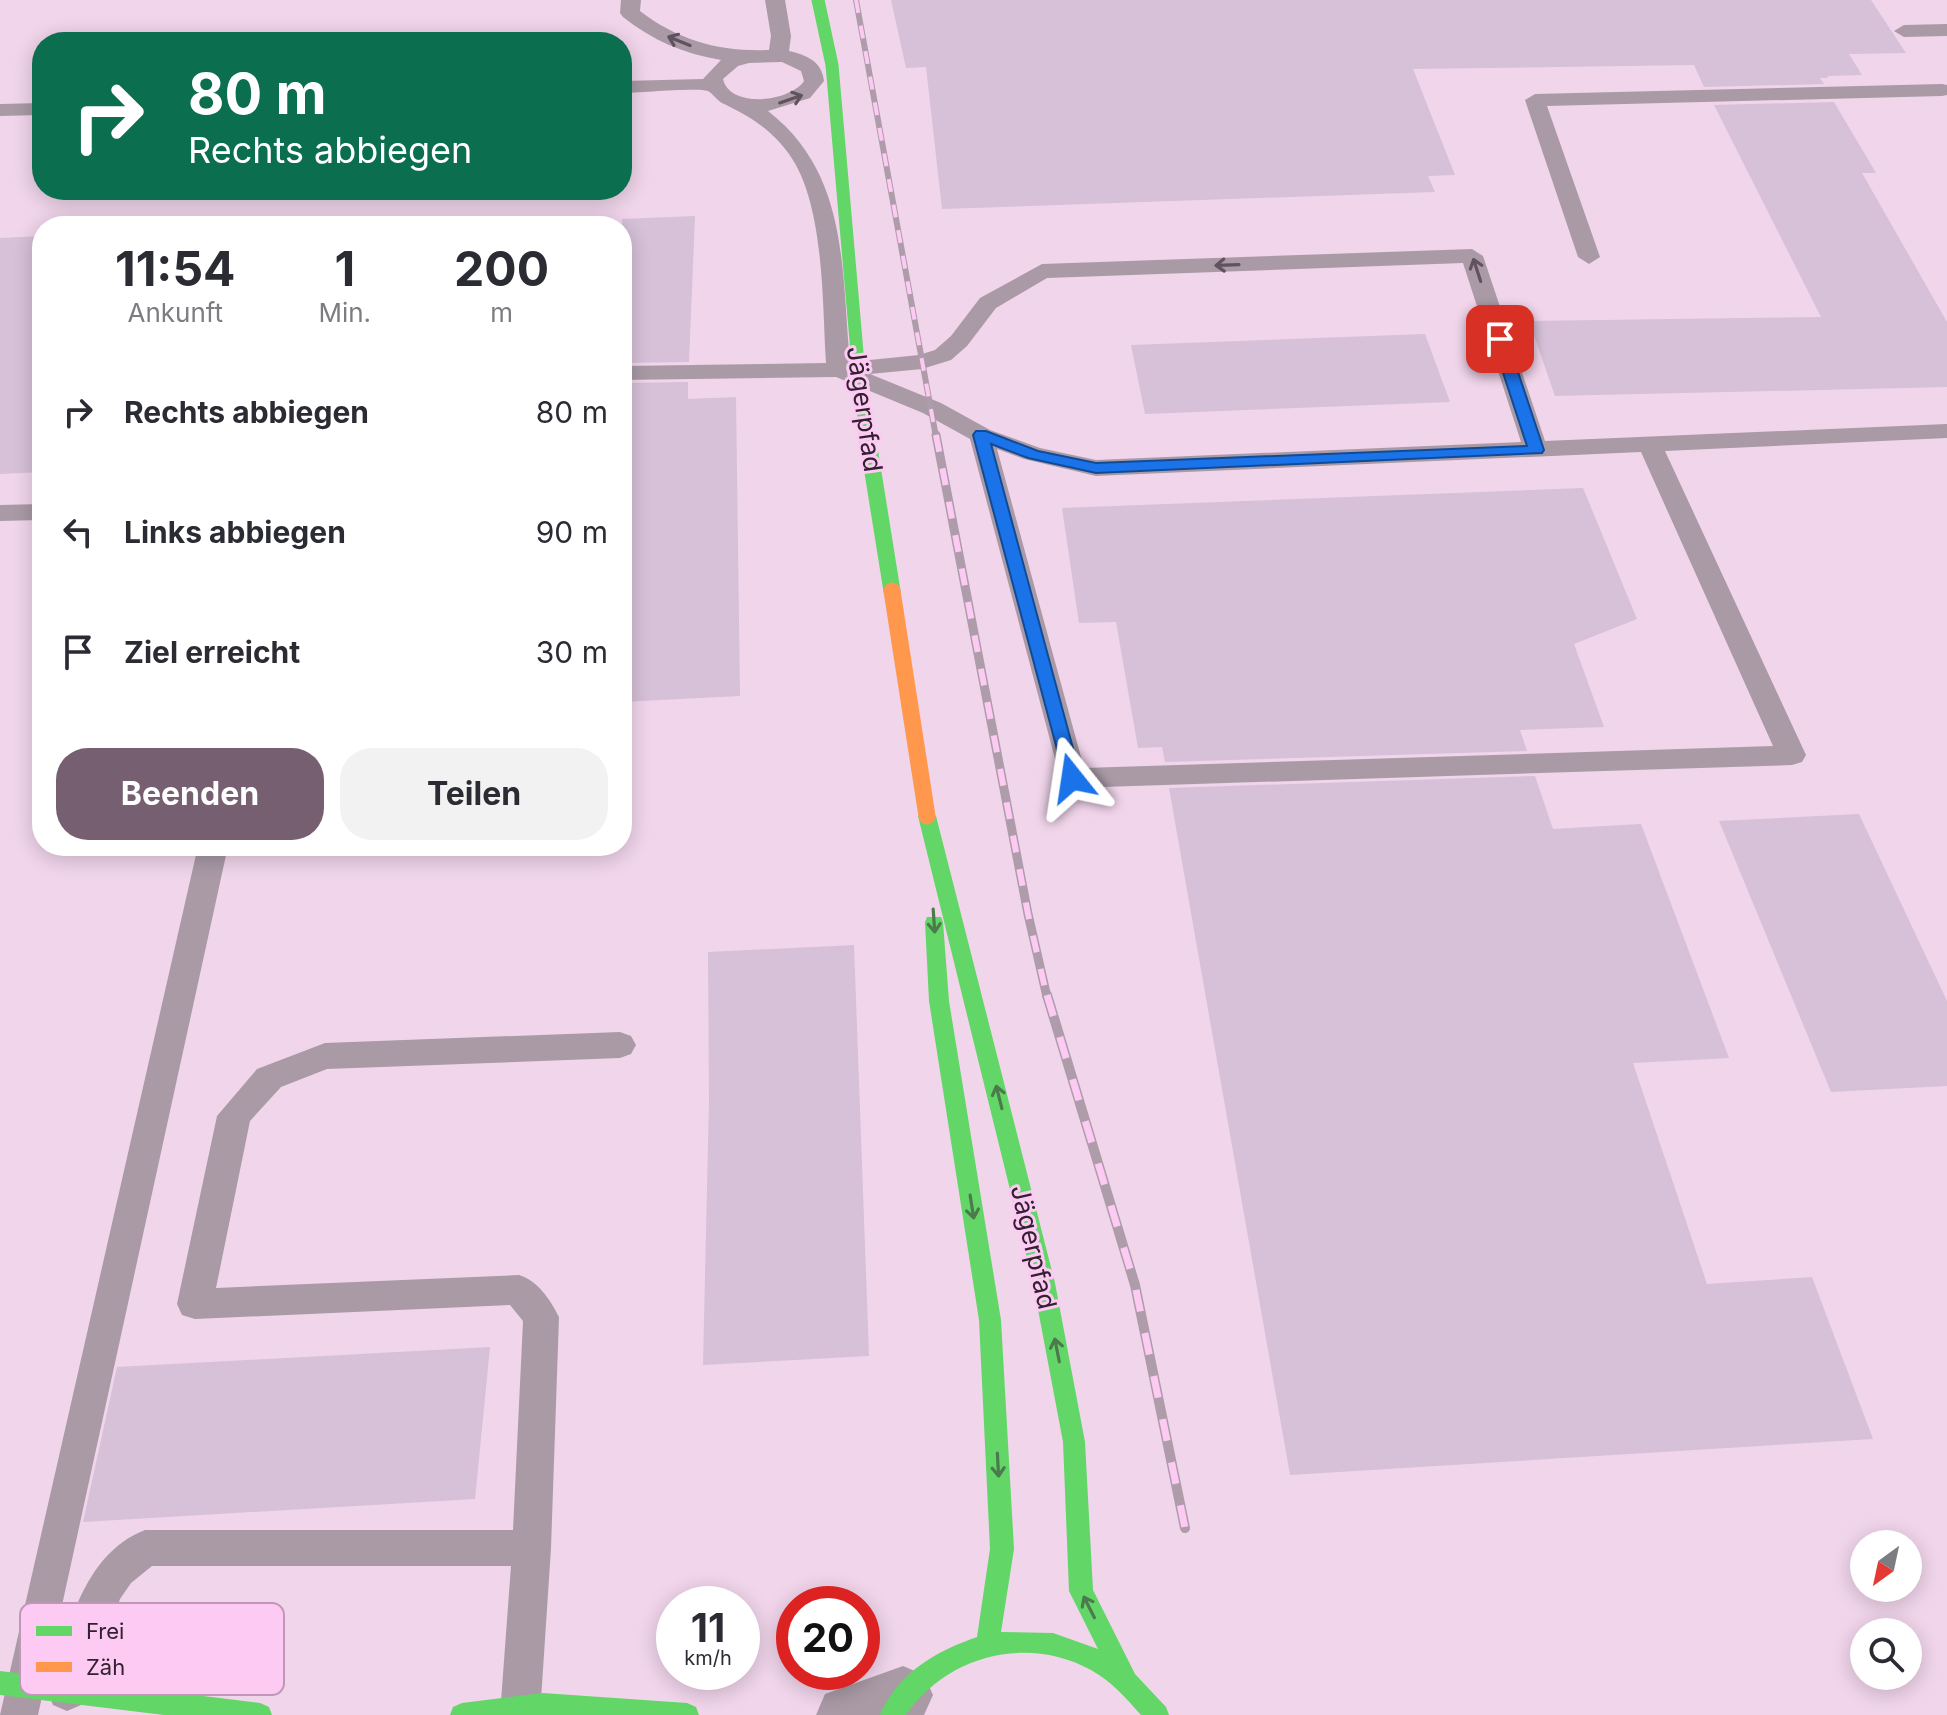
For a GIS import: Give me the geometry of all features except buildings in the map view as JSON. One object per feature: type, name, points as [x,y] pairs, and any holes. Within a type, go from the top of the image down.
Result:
[{"type":"main road","name":"Jägerpfad","points":[[818,0],[832,65],[861,398],[927,816],[1044,1283],[1074,1442],[1081,1591],[1124,1676]]},
{"type":"main road","name":"Jägerpfad","points":[[927,816],[939,1001],[990,1320],[1002,1549],[988,1642]]},
{"type":"main road","points":[[898,1705],[941,1662],[988,1642],[1036,1640],[1082,1651],[1124,1676],[1158,1714]]},
{"type":"main road","points":[[99,1695],[260,1715]]},
{"type":"main road","points":[[462,1715],[521,1710],[687,1715]]},
{"type":"street","points":[[846,1715],[898,1705]]},
{"type":"lane","points":[[631,0],[630,13],[649,29],[694,48],[747,57],[778,56],[804,63],[815,77],[813,85],[795,99],[781,103],[746,104],[730,100],[713,85],[632,87]]},
{"type":"lane","points":[[775,0],[781,36],[778,56]]},
{"type":"lane","points":[[1904,31],[1947,30]]},
{"type":"lane","points":[[713,85],[713,77],[720,68],[747,57]]},
{"type":"lane","points":[[1589,257],[1535,100],[1942,90]]},
{"type":"lane","points":[[746,104],[774,124],[805,161],[821,197],[839,370]]},
{"type":"lane","points":[[0,110],[32,109]]},
{"type":"lane","points":[[632,373],[839,370],[922,362],[943,355],[959,341],[988,303],[1042,271],[1472,256],[1536,450]]},
{"type":"lane","points":[[839,370],[932,408],[981,435],[1033,454],[1096,468],[1947,431]]},
{"type":"lane","points":[[981,435],[1072,778],[1792,755],[1650,445]]},
{"type":"lane","points":[[0,513],[32,512]]},
{"type":"lane","points":[[36,1603],[211,856]]},
{"type":"lane","points":[[521,1710],[532,1548],[541,1317],[519,1290],[195,1304],[234,1116],[269,1078],[325,1056],[620,1045]]},
{"type":"lane","points":[[99,1603],[117,1570],[145,1548],[532,1548]]},
{"type":"lane","points":[[15,1695],[20,1674]]},
{"type":"railway","points":[[856,0],[936,437]]},
{"type":"railway","points":[[936,435],[1028,914],[1047,997]]},
{"type":"railway","points":[[1047,995],[1135,1285],[1185,1528]]},
{"type":"traffic: fast","points":[[818,0],[832,65],[861,398],[892,591]]},
{"type":"traffic: fast","points":[[927,816],[1044,1283],[1074,1442],[1081,1591],[1124,1676]]},
{"type":"traffic: fast","points":[[934,922],[939,1001],[990,1320],[1002,1549],[988,1642]]},
{"type":"traffic: fast","points":[[892,1715],[918,1681],[937,1666],[958,1655],[1005,1642],[1053,1645],[1098,1661],[1122,1679],[1157,1715]]},
{"type":"traffic: fast","points":[[0,1683],[20,1685]]},
{"type":"traffic: fast","points":[[98,1695],[260,1715]]},
{"type":"traffic: fast","points":[[462,1715],[543,1705],[687,1715]]},
{"type":"traffic: slow","points":[[892,591],[927,816]]},
{"type":"route","points":[[1072,778],[981,435],[1033,454],[1096,468],[1536,450],[1500,339]]}]
